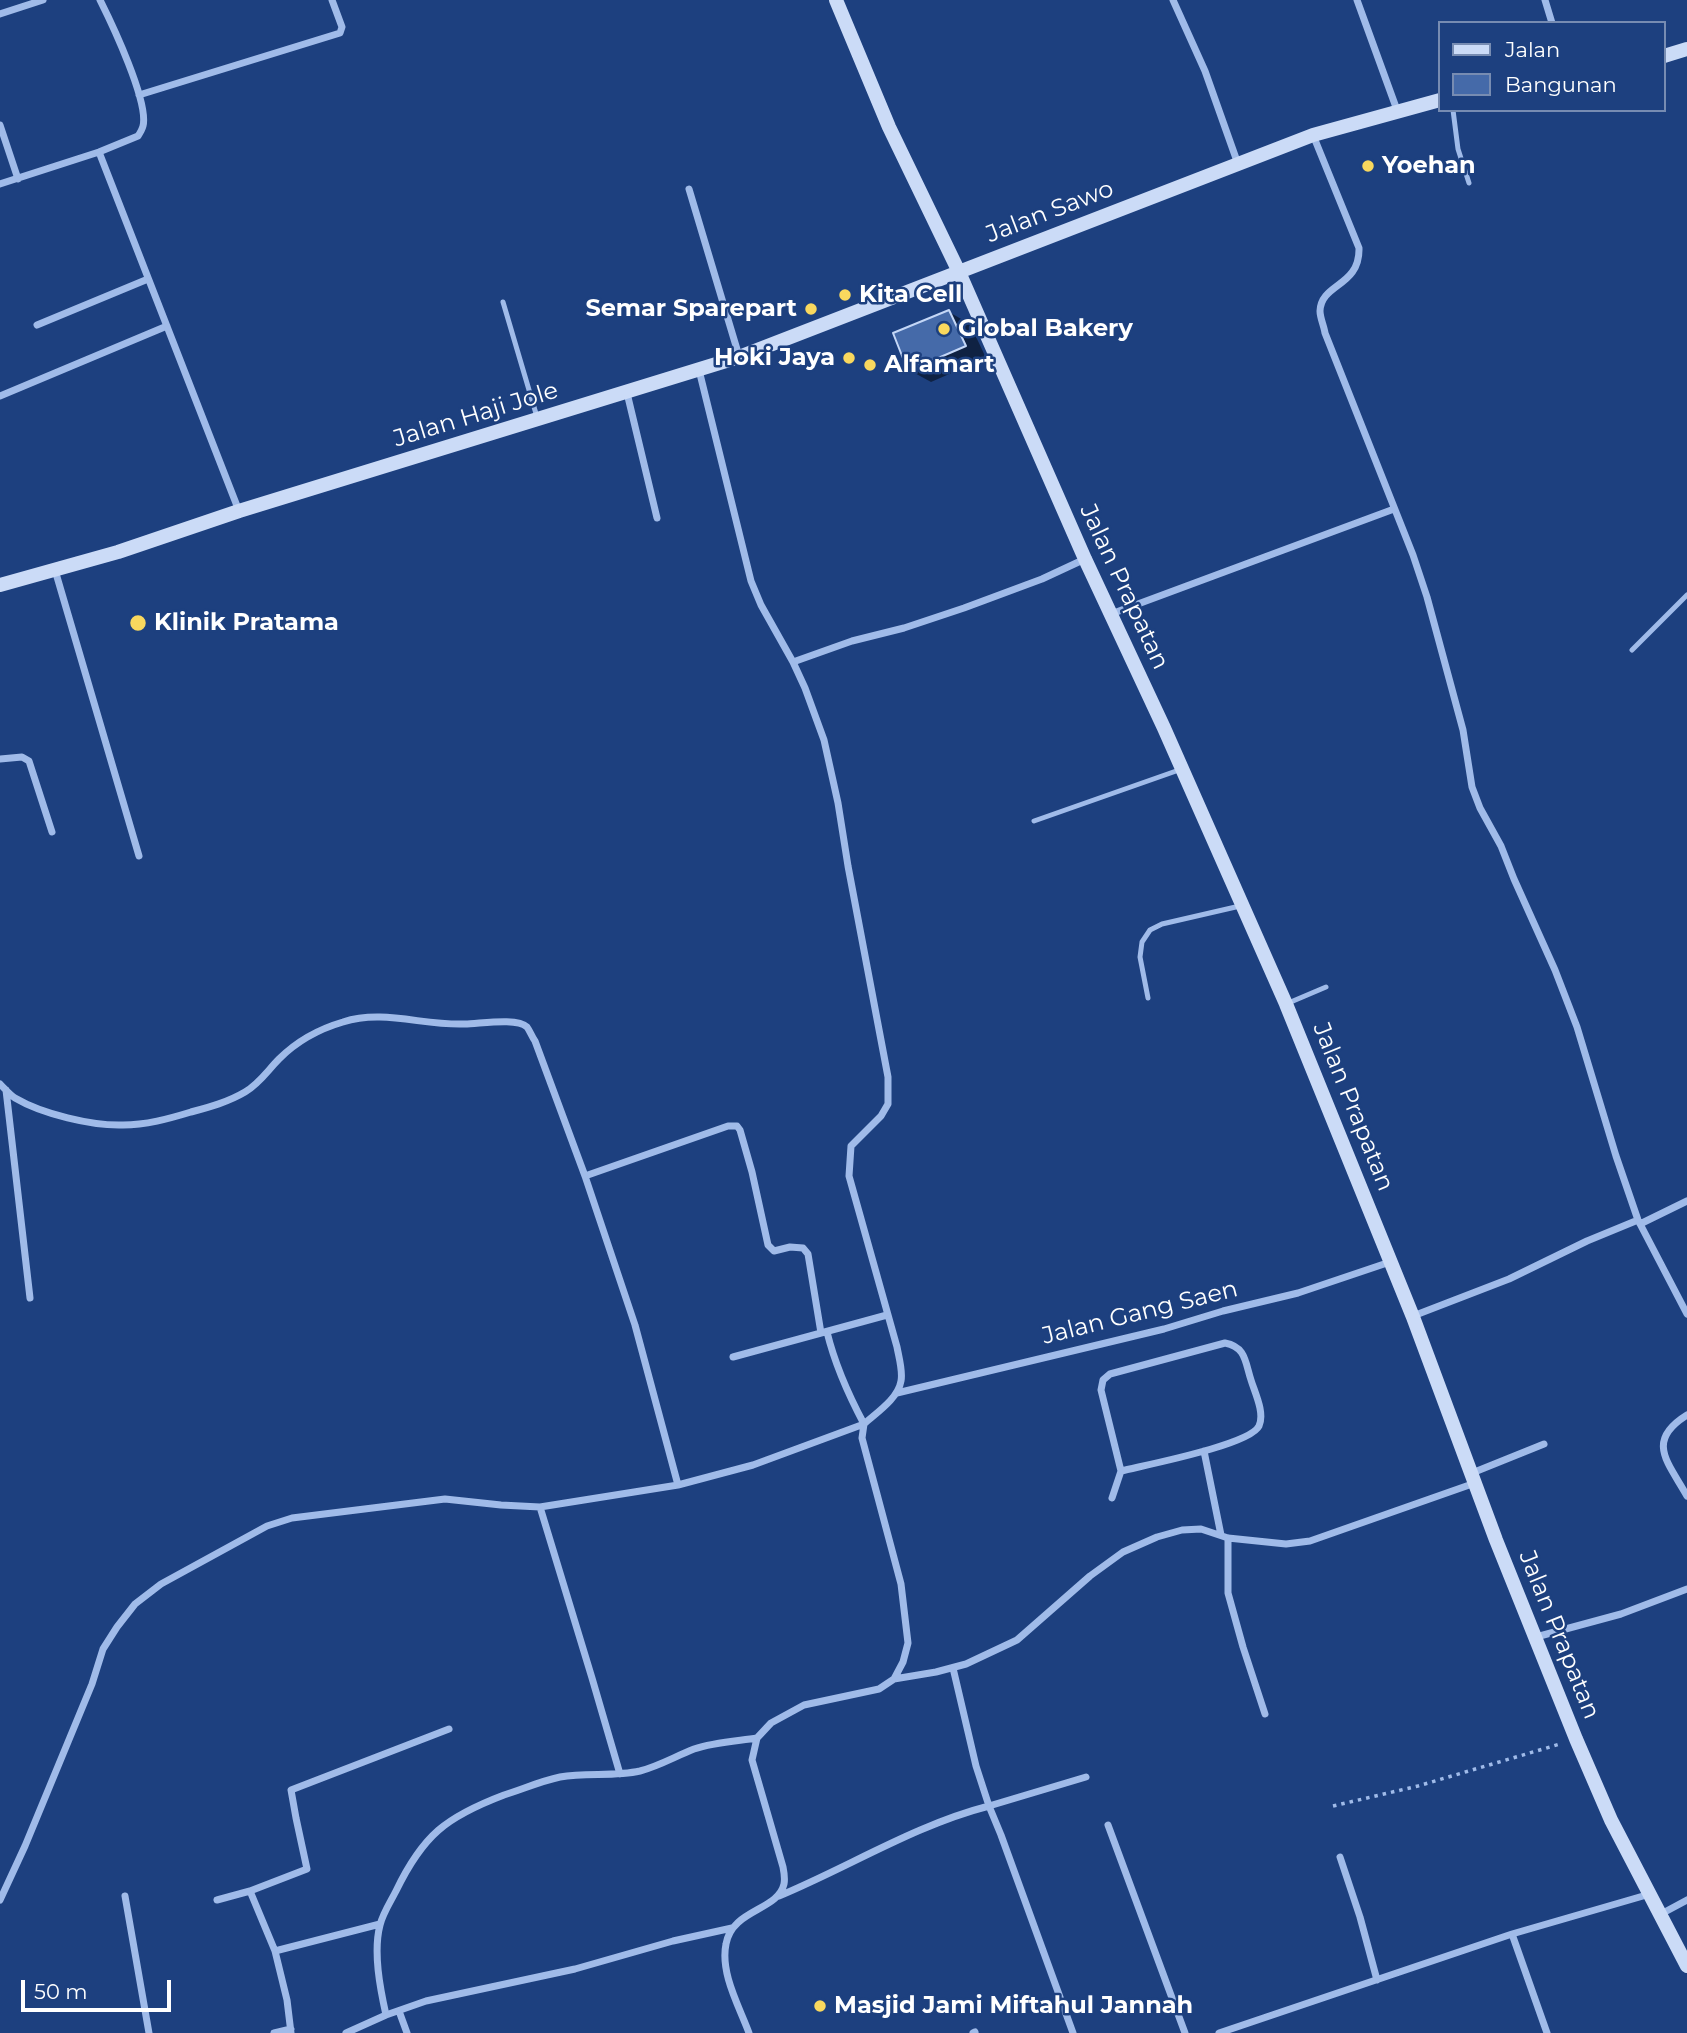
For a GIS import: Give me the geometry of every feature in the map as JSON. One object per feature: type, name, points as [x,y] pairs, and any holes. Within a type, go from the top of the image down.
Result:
[{"type":"main road","points":[[836,0],[889,127],[958,272]]},
{"type":"main road","points":[[1666,55],[1687,49]]},
{"type":"main road","name":"Jalan Sawo","points":[[958,272],[1313,135],[1438,100]]},
{"type":"main road","name":"Jalan Haji Jole","points":[[0,585],[118,552],[239,510],[739,357],[958,272]]},
{"type":"main road","name":"Jalan Prapatan","points":[[958,272],[1286,1004],[1413,1317],[1496,1540],[1576,1739],[1611,1820],[1687,1966]]},
{"type":"street","points":[[0,14],[43,0]]},
{"type":"street","points":[[0,184],[99,152],[138,136],[143,127],[139,95],[100,0]]},
{"type":"street","points":[[139,95],[338,34],[342,27],[332,0]]},
{"type":"street","points":[[1173,0],[1205,71],[1238,164]]},
{"type":"street","points":[[1357,0],[1397,110]]},
{"type":"street","points":[[1545,0],[1551,21]]},
{"type":"street","points":[[0,125],[18,179]]},
{"type":"street","points":[[1313,135],[1359,248],[1360,261],[1352,274],[1324,297],[1321,311],[1325,333],[1427,597],[1463,730],[1472,786],[1480,808],[1501,846],[1577,1027],[1639,1222],[1687,1314]]},
{"type":"street","points":[[99,152],[239,510]]},
{"type":"street","points":[[689,189],[739,357]]},
{"type":"street","points":[[37,326],[148,279]]},
{"type":"street","points":[[0,396],[167,326]]},
{"type":"street","points":[[0,1900],[92,1684],[103,1649],[135,1604],[161,1584],[267,1527],[292,1518],[445,1499],[540,1507],[678,1485],[753,1465],[864,1424],[897,1393],[901,1369],[897,1347],[849,1176],[851,1146],[881,1116],[888,1104],[888,1077],[838,803],[824,740],[805,688],[751,581],[699,370]]},
{"type":"street","points":[[626,393],[657,518]]},
{"type":"street","points":[[1111,614],[1394,509]]},
{"type":"street","points":[[793,663],[852,641],[904,628],[974,605],[1085,559]]},
{"type":"street","points":[[55,570],[139,856]]},
{"type":"street","points":[[0,759],[22,757],[29,761],[52,832]]},
{"type":"street","points":[[3,1087],[13,1097],[43,1111],[75,1119],[121,1125],[143,1124],[222,1104],[247,1091],[302,1041],[320,1030],[346,1021],[371,1017],[454,1025],[515,1021],[526,1026],[535,1041],[635,1325],[678,1485]]},
{"type":"street","points":[[3,1087],[30,1298]]},
{"type":"street","points":[[584,1176],[728,1126],[737,1126],[740,1130],[768,1245],[774,1251],[790,1247],[803,1248],[808,1254],[824,1333],[841,1379],[864,1424],[863,1438],[888,1529],[906,1618],[908,1643],[903,1662],[894,1679]]},
{"type":"street","points":[[1413,1317],[1509,1279],[1587,1241],[1687,1202]]},
{"type":"street","name":"Jalan Gang Saen","points":[[897,1393],[1100,1345],[1298,1293],[1391,1262]]},
{"type":"street","points":[[733,1357],[887,1315]]},
{"type":"street","points":[[1112,1498],[1121,1471],[1101,1390],[1103,1380],[1110,1374],[1225,1343],[1235,1345],[1243,1354],[1262,1418],[1258,1429],[1247,1437],[1204,1451],[1121,1471]]},
{"type":"street","points":[[1687,1415],[1672,1426],[1662,1444],[1668,1463],[1687,1496]]},
{"type":"street","points":[[778,1896],[785,1883],[783,1867],[752,1760],[757,1738],[771,1723],[804,1705],[879,1689],[894,1679],[953,1668],[1017,1640],[1090,1576],[1123,1552],[1157,1537],[1182,1530],[1201,1529],[1224,1536],[1286,1544],[1310,1541],[1474,1478],[1544,1444]]},
{"type":"street","points":[[1204,1451],[1224,1536],[1228,1592],[1265,1714]]},
{"type":"street","points":[[540,1507],[620,1774]]},
{"type":"street","points":[[1536,1637],[1621,1614],[1687,1589]]},
{"type":"street","points":[[953,1668],[976,1766],[989,1806],[1073,2033]]},
{"type":"street","points":[[217,1899],[250,1891],[307,1870],[291,1790],[449,1729]]},
{"type":"street","points":[[386,2015],[378,1965],[380,1924],[414,1856],[448,1821],[473,1807],[540,1782],[583,1774],[620,1774],[658,1766],[697,1748],[757,1738]]},
{"type":"street","points":[[748,2033],[725,1962],[726,1943],[732,1928],[746,1915],[778,1896],[937,1823],[1086,1777]]},
{"type":"street","points":[[1108,1825],[1185,2033]]},
{"type":"street","points":[[1340,1857],[1377,1980]]},
{"type":"street","points":[[250,1891],[275,1951],[287,2000],[291,2031],[274,2033]]},
{"type":"street","points":[[1219,2033],[1512,1934],[1650,1894]]},
{"type":"street","points":[[125,1896],[149,2033]]},
{"type":"street","points":[[1661,1914],[1687,1900]]},
{"type":"street","points":[[275,1951],[380,1924]]},
{"type":"street","points":[[346,2033],[426,2001],[575,1969],[673,1941],[732,1928]]},
{"type":"street","points":[[1512,1934],[1546,2033]]},
{"type":"street","points":[[399,2011],[407,2033]]},
{"type":"lane","points":[[1453,112],[1458,149],[1469,183]]},
{"type":"lane","points":[[503,302],[538,420]]},
{"type":"lane","points":[[1632,650],[1687,595]]},
{"type":"lane","points":[[1034,821],[1182,769]]},
{"type":"lane","points":[[1148,998],[1140,957],[1142,942],[1150,930],[1162,924],[1243,905]]},
{"type":"lane","points":[[1286,1004],[1326,987]]},
{"type":"path","points":[[1333,1806],[1496,1765],[1576,1739]]},
{"type":"building","points":[[949,310],[966,346],[908,371],[893,333]]},
{"type":"place","name":"Yoehan","points":[[1368,166]]},
{"type":"place","name":"Kita Cell","points":[[845,295]]},
{"type":"place","name":"Semar Sparepart","points":[[811,309]]},
{"type":"place","name":"Global Bakery","points":[[944,329]]},
{"type":"place","name":"Hoki Jaya","points":[[849,358]]},
{"type":"place","name":"Alfamart","points":[[870,365]]},
{"type":"place","name":"Klinik Pratama","points":[[138,623]]},
{"type":"place","name":"Masjid Jami Miftahul Jannah","points":[[820,2006]]}]
